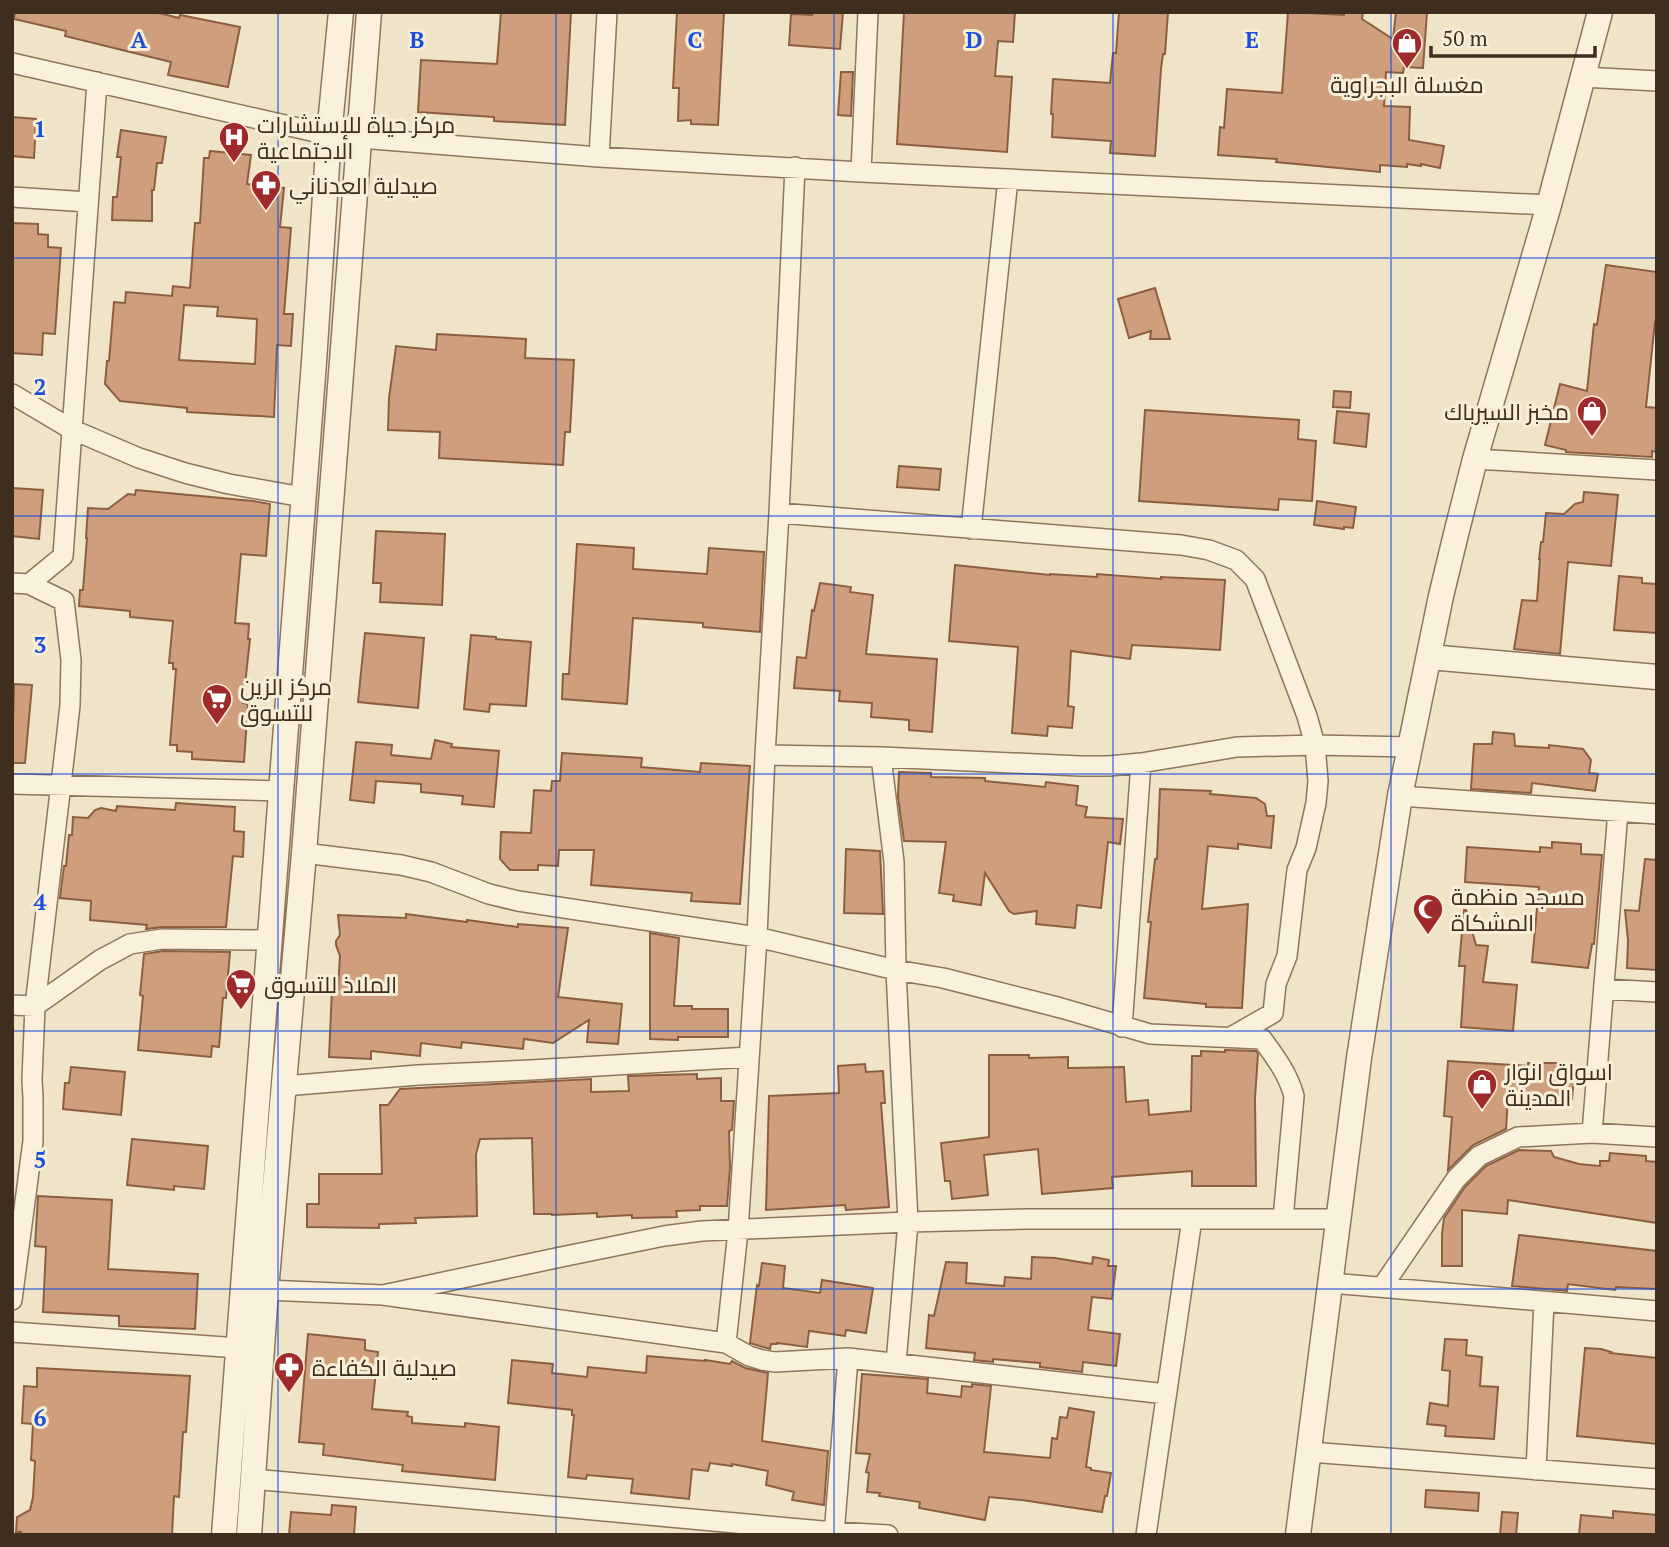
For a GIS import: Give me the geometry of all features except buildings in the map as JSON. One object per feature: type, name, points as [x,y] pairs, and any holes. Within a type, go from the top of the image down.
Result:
[{"type":"street","points":[[224,1535],[329,135],[341,12]]},
{"type":"street","points":[[249,1535],[369,12]]},
{"type":"street","points":[[599,157],[607,12]]},
{"type":"street","points":[[861,172],[868,12]]},
{"type":"street","points":[[1298,1535],[1359,1058],[1400,796],[1441,596],[1475,459],[1549,205],[1600,12]]},
{"type":"street","points":[[12,63],[329,135],[360,138],[599,157],[861,172],[1549,205]]},
{"type":"street","points":[[1583,77],[1657,81]]},
{"type":"street","points":[[20,583],[63,556],[97,82]]},
{"type":"street","points":[[726,1343],[738,1231],[757,937],[795,167]]},
{"type":"street","points":[[971,528],[1008,179]]},
{"type":"street","points":[[12,197],[88,202]]},
{"type":"street","points":[[12,394],[71,429],[139,458],[229,484],[303,497]]},
{"type":"street","points":[[1475,459],[1657,470]]},
{"type":"street","points":[[779,513],[1181,545],[1209,550],[1236,560],[1255,579],[1307,716],[1315,745],[1318,780],[1313,823],[1297,870],[1287,956],[1276,984],[1273,1013],[1229,1038]]},
{"type":"street","points":[[12,1300],[33,1141],[35,1006],[70,705],[71,660],[64,601],[20,583]]},
{"type":"street","points":[[1429,657],[1657,677]]},
{"type":"street","points":[[765,755],[1109,766],[1237,747],[1411,747]]},
{"type":"street","points":[[881,757],[894,862],[908,1222],[896,1363]]},
{"type":"street","points":[[1122,1027],[1141,763]]},
{"type":"street","points":[[12,784],[281,791]]},
{"type":"street","points":[[1400,796],[1657,814]]},
{"type":"street","points":[[1592,1133],[1618,811]]},
{"type":"street","points":[[304,853],[401,865],[431,872],[489,894],[518,901],[757,937],[943,978],[1150,1034],[1262,1039],[1282,1065],[1294,1096],[1283,1219]]},
{"type":"street","points":[[12,1005],[35,1006],[100,961],[130,944],[162,939],[269,940]]},
{"type":"street","points":[[1604,989],[1657,992]]},
{"type":"street","points":[[284,1086],[418,1075],[749,1056]]},
{"type":"street","points":[[1382,1287],[1456,1179],[1479,1156],[1518,1137],[1592,1133],[1657,1138]]},
{"type":"street","points":[[383,1295],[664,1236],[702,1231],[1028,1219],[1340,1219]]},
{"type":"street","points":[[1146,1535],[1192,1219]]},
{"type":"street","points":[[1331,1283],[1657,1311]]},
{"type":"street","points":[[267,1290],[383,1295],[726,1343],[749,1356],[775,1362],[848,1358],[1167,1394]]},
{"type":"street","points":[[1536,1470],[1544,1302]]},
{"type":"street","points":[[12,1332],[239,1348]]},
{"type":"street","points":[[834,1533],[848,1358]]},
{"type":"street","points":[[1310,1452],[1657,1479]]},
{"type":"street","points":[[254,1479],[834,1533],[888,1535]]},
{"type":"place","name":"مغسلة البجراوية","points":[[1407,70]]},
{"type":"place","name":"مركز حياة للإستشارات الاجتماعية","points":[[234,164]]},
{"type":"place","name":"صيدلية العدناني","points":[[266,212]]},
{"type":"place","name":"مخبز السيرباك","points":[[1592,438]]},
{"type":"place","name":"مركز الزين للتسوق","points":[[217,726]]},
{"type":"place","name":"مسجد منظمة المشكاة","points":[[1428,936]]},
{"type":"place","name":"الملاذ للتسوق","points":[[241,1011]]},
{"type":"place","name":"اسواق انوار المدينة","points":[[1482,1111]]},
{"type":"place","name":"صيدلية الكفاءة","points":[[289,1394]]}]
